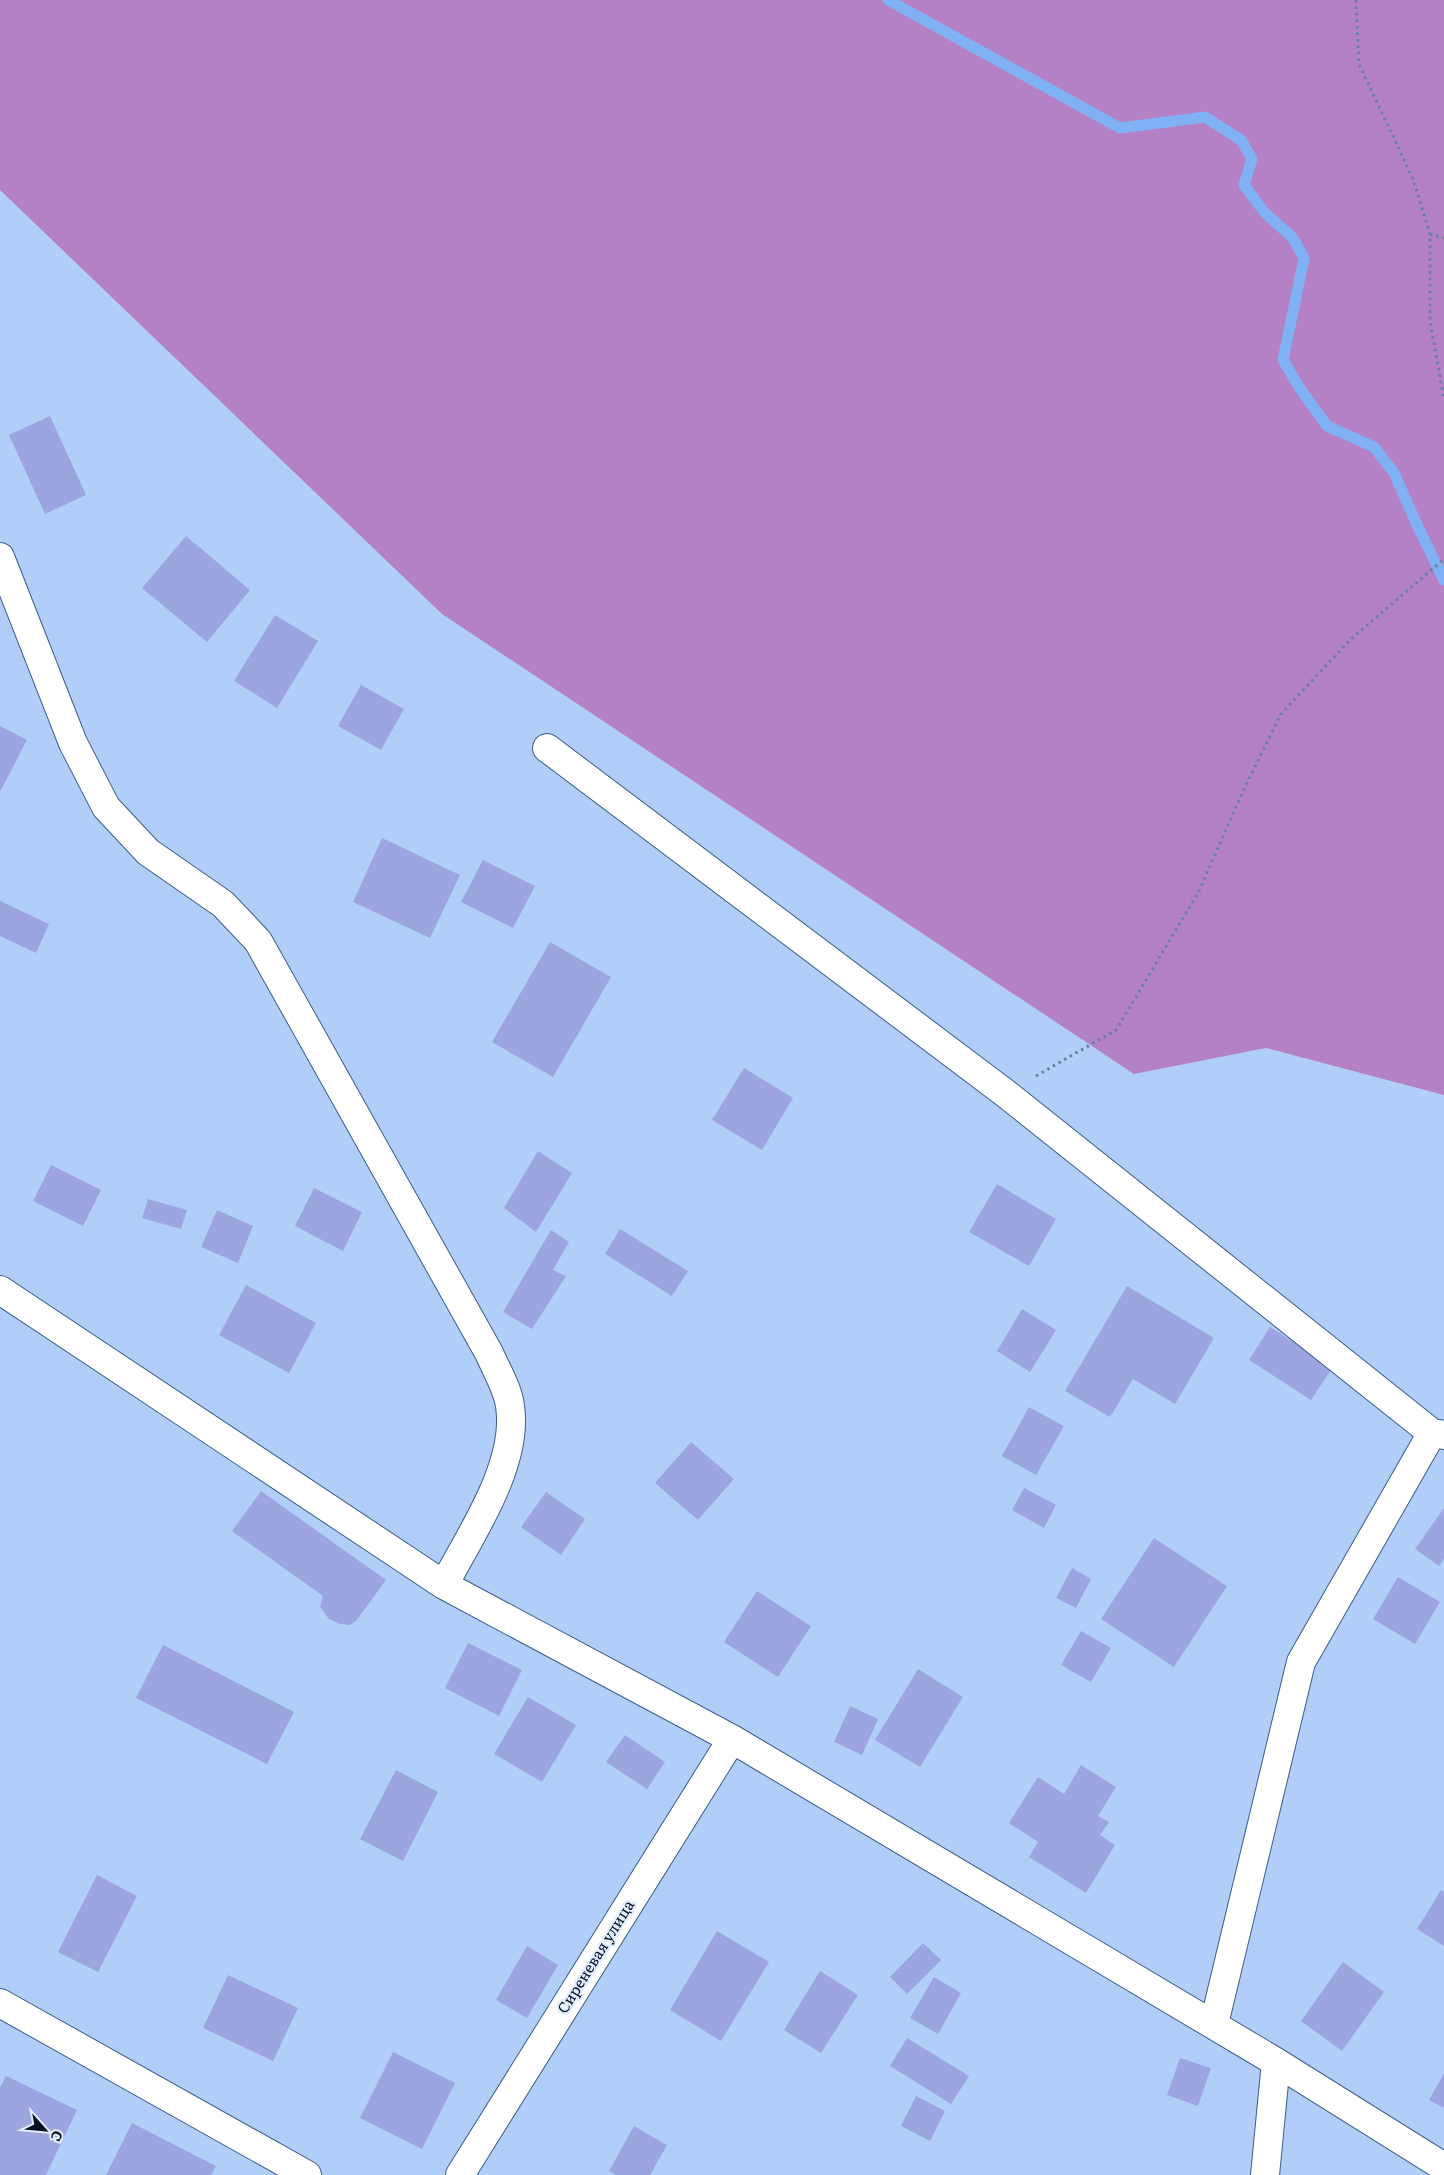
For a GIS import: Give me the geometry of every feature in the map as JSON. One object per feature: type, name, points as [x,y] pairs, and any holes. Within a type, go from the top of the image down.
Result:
[{"type":"lane","points":[[0,557],[73,743],[106,807],[148,852],[223,904],[258,941],[489,1353],[510,1406],[510,1436],[503,1467],[493,1494],[444,1584]]},
{"type":"lane","points":[[547,748],[1005,1094],[1438,1434],[1302,1662],[1214,2024]]},
{"type":"lane","points":[[0,1290],[444,1584],[732,1739],[1214,2024],[1444,2167]]},
{"type":"lane","name":"Сиреневая улица","points":[[460,2175],[732,1739]]},
{"type":"lane","points":[[0,2003],[307,2175]]},
{"type":"lane","points":[[1265,2175],[1276,2062]]},
{"type":"path","points":[[1356,0],[1359,64],[1413,179],[1430,234],[1430,321],[1444,398]]},
{"type":"path","points":[[1430,234],[1444,238]]},
{"type":"path","points":[[1005,1094],[1116,1030],[1198,893],[1244,789],[1281,714],[1351,639],[1444,560]]},
{"type":"shaded area","points":[[0,0],[1444,0],[1444,1095],[1266,1048],[1134,1074],[442,614],[0,190]]},
{"type":"building","points":[[50,416],[86,495],[45,514],[9,435]]},
{"type":"building","points":[[186,536],[250,590],[207,642],[142,588]]},
{"type":"building","points":[[275,615],[318,641],[277,708],[234,681]]},
{"type":"building","points":[[361,685],[404,709],[381,750],[338,726]]},
{"type":"building","points":[[0,726],[27,740],[0,792]]},
{"type":"building","points":[[382,838],[460,875],[430,938],[353,902]]},
{"type":"building","points":[[483,860],[535,886],[513,928],[461,902]]},
{"type":"building","points":[[0,901],[49,924],[36,953],[0,936]]},
{"type":"building","points":[[550,942],[611,977],[553,1077],[492,1042]]},
{"type":"building","points":[[744,1068],[793,1098],[762,1150],[712,1120]]},
{"type":"building","points":[[538,1151],[572,1173],[536,1232],[504,1208]]},
{"type":"building","points":[[51,1165],[101,1190],[83,1226],[33,1201]]},
{"type":"building","points":[[997,1184],[1056,1219],[1029,1266],[969,1232]]},
{"type":"building","points":[[314,1188],[362,1212],[343,1251],[295,1226]]},
{"type":"building","points":[[148,1199],[187,1210],[181,1229],[142,1218]]},
{"type":"building","points":[[217,1210],[253,1226],[238,1263],[201,1247]]},
{"type":"building","points":[[620,1229],[688,1271],[672,1296],[605,1254]]},
{"type":"building","points":[[551,1230],[569,1242],[553,1270],[566,1276],[532,1329],[503,1312]]},
{"type":"building","points":[[246,1285],[316,1323],[289,1373],[219,1335]]},
{"type":"building","points":[[1127,1286],[1214,1338],[1175,1404],[1133,1379],[1110,1417],[1065,1391]]},
{"type":"building","points":[[1022,1309],[1056,1330],[1030,1372],[997,1351]]},
{"type":"building","points":[[1270,1327],[1333,1367],[1311,1400],[1249,1360]]},
{"type":"building","points":[[1029,1407],[1064,1426],[1036,1475],[1002,1456]]},
{"type":"building","points":[[691,1442],[734,1479],[698,1520],[655,1483]]},
{"type":"building","points":[[1024,1488],[1056,1505],[1044,1528],[1012,1510]]},
{"type":"building","points":[[261,1491],[386,1580],[356,1621],[350,1625],[340,1624],[329,1619],[320,1607],[323,1596],[232,1531]]},
{"type":"building","points":[[546,1492],[585,1519],[561,1555],[521,1527]]},
{"type":"building","points":[[1444,1508],[1444,1559],[1439,1566],[1415,1549]]},
{"type":"building","points":[[1154,1538],[1227,1586],[1174,1667],[1101,1619]]},
{"type":"building","points":[[1072,1568],[1091,1579],[1076,1608],[1056,1598]]},
{"type":"building","points":[[1398,1577],[1440,1602],[1415,1644],[1373,1619]]},
{"type":"building","points":[[757,1591],[811,1626],[778,1677],[724,1642]]},
{"type":"building","points":[[1081,1631],[1111,1648],[1091,1682],[1061,1665]]},
{"type":"building","points":[[468,1643],[522,1670],[499,1716],[445,1688]]},
{"type":"building","points":[[163,1645],[294,1712],[267,1764],[136,1698]]},
{"type":"building","points":[[918,1669],[963,1697],[920,1767],[875,1740]]},
{"type":"building","points":[[528,1697],[576,1725],[542,1782],[494,1754]]},
{"type":"building","points":[[850,1706],[878,1719],[862,1755],[834,1742]]},
{"type":"building","points":[[625,1735],[665,1762],[647,1789],[606,1762]]},
{"type":"building","points":[[1081,1765],[1116,1787],[1098,1816],[1109,1822],[1100,1835],[1115,1845],[1086,1893],[1029,1857],[1038,1842],[1009,1823],[1038,1777],[1064,1794]]},
{"type":"building","points":[[396,1770],[438,1792],[403,1861],[360,1839]]},
{"type":"building","points":[[97,1875],[137,1896],[98,1972],[58,1952]]},
{"type":"building","points":[[1441,1890],[1444,1892],[1444,1946],[1417,1929]]},
{"type":"building","points":[[717,1931],[769,1962],[721,2041],[670,2010]]},
{"type":"building","points":[[923,1943],[941,1960],[907,1994],[890,1977]]},
{"type":"building","points":[[527,1946],[558,1965],[527,2018],[496,2000]]},
{"type":"building","points":[[1343,1962],[1384,1992],[1342,2051],[1301,2021]]},
{"type":"building","points":[[820,1971],[858,1995],[821,2053],[784,2030]]},
{"type":"building","points":[[228,1975],[298,2008],[273,2061],[203,2028]]},
{"type":"building","points":[[934,1977],[961,1993],[938,2034],[910,2018]]},
{"type":"building","points":[[907,2038],[969,2076],[951,2104],[890,2066]]},
{"type":"building","points":[[393,2052],[455,2083],[422,2149],[360,2118]]},
{"type":"building","points":[[1180,2058],[1211,2068],[1198,2106],[1167,2095]]},
{"type":"building","points":[[1444,2073],[1444,2108],[1429,2100]]},
{"type":"building","points":[[6,2076],[77,2110],[46,2175],[0,2175],[0,2088]]},
{"type":"building","points":[[916,2096],[945,2111],[930,2141],[901,2126]]},
{"type":"building","points":[[132,2123],[216,2166],[211,2175],[106,2175]]},
{"type":"building","points":[[634,2126],[667,2145],[650,2175],[616,2175],[609,2171]]},
{"type":"waterway","points":[[888,0],[1120,128],[1205,117],[1241,140],[1252,159],[1244,185],[1265,213],[1293,238],[1304,258],[1283,360],[1301,390],[1327,426],[1374,447],[1394,473],[1444,580]]}]
